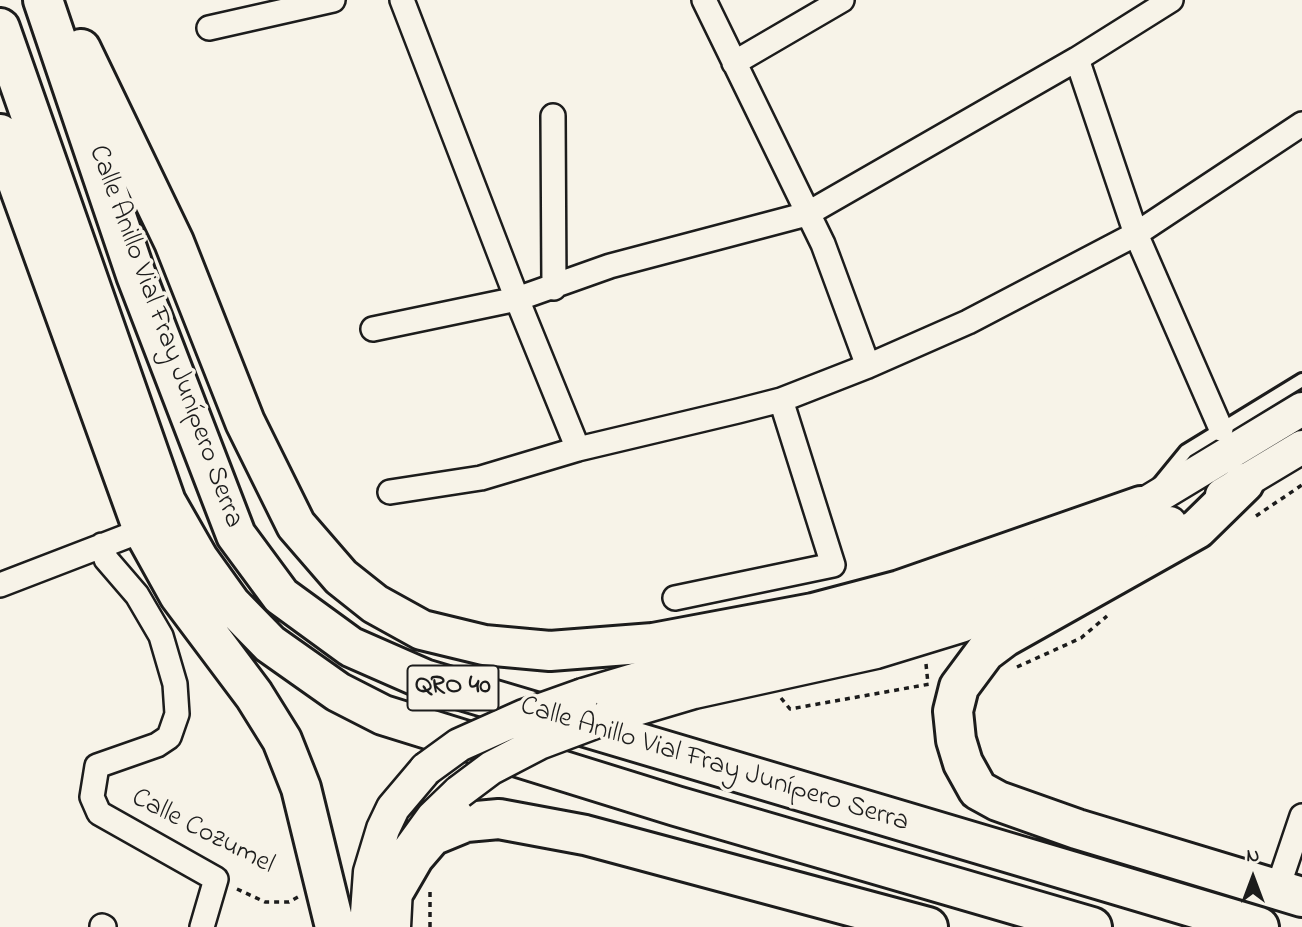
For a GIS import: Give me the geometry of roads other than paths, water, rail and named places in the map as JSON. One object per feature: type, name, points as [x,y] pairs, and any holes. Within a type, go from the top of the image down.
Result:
[{"type":"highway","name":"Calle Anillo Vial Fray Junípero Serra","points":[[43,0],[136,275],[236,535],[281,596],[351,647],[424,679],[1259,927]]},
{"type":"highway","points":[[58,0],[174,242],[245,422],[296,525],[341,577],[374,604],[422,629],[484,645],[550,651],[653,643],[813,613],[900,590],[1141,506]]},
{"type":"highway","name":"Calle Anillo Vial Fray Junípero Serra","points":[[0,29],[166,502],[198,558],[231,604],[270,644],[338,692],[383,716],[676,807],[1092,927]]},
{"type":"highway","points":[[0,134],[143,530],[179,594],[254,695],[282,740],[301,788],[335,927]]},
{"type":"highway","points":[[1244,483],[1197,529],[1005,637],[985,652],[958,687],[953,711],[956,740],[963,763],[978,790],[998,801],[1289,893]]},
{"type":"highway","points":[[396,888],[414,858],[432,836],[466,822],[499,819],[585,835],[928,927]]},
{"type":"main road","points":[[366,927],[370,872],[383,829],[393,808],[426,769],[458,745],[524,716],[583,695],[694,662],[870,621],[974,592],[1045,561],[1302,409]]},
{"type":"main road","points":[[394,927],[396,888],[409,850],[417,836],[458,792],[491,768],[539,743],[603,719],[694,692],[876,652],[961,626],[1046,590],[1244,483],[1302,447]]},
{"type":"street","points":[[209,27],[333,0]]},
{"type":"street","points":[[402,0],[578,449]]},
{"type":"street","points":[[704,0],[823,243],[868,366]]},
{"type":"street","points":[[734,63],[842,0]]},
{"type":"street","points":[[373,329],[517,299],[554,288],[610,265],[807,214],[1077,59],[1171,0]]},
{"type":"street","points":[[1077,59],[1136,234],[1221,429]]},
{"type":"street","points":[[553,116],[554,288]]},
{"type":"street","points":[[390,492],[481,478],[578,449],[781,400],[868,366],[968,321],[1136,234],[1302,124]]},
{"type":"street","points":[[675,598],[833,565],[781,400]]},
{"type":"street","points":[[0,585],[104,552],[143,530]]},
{"type":"street","name":"Calle Cozumel","points":[[104,552],[137,595],[161,636],[175,684],[177,714],[169,737],[157,745],[97,766],[92,797],[99,813],[216,879],[202,927]]},
{"type":"street","points":[[1289,893],[1302,816]]},
{"type":"lane","points":[[1141,506],[1186,451],[1302,380]]}]
